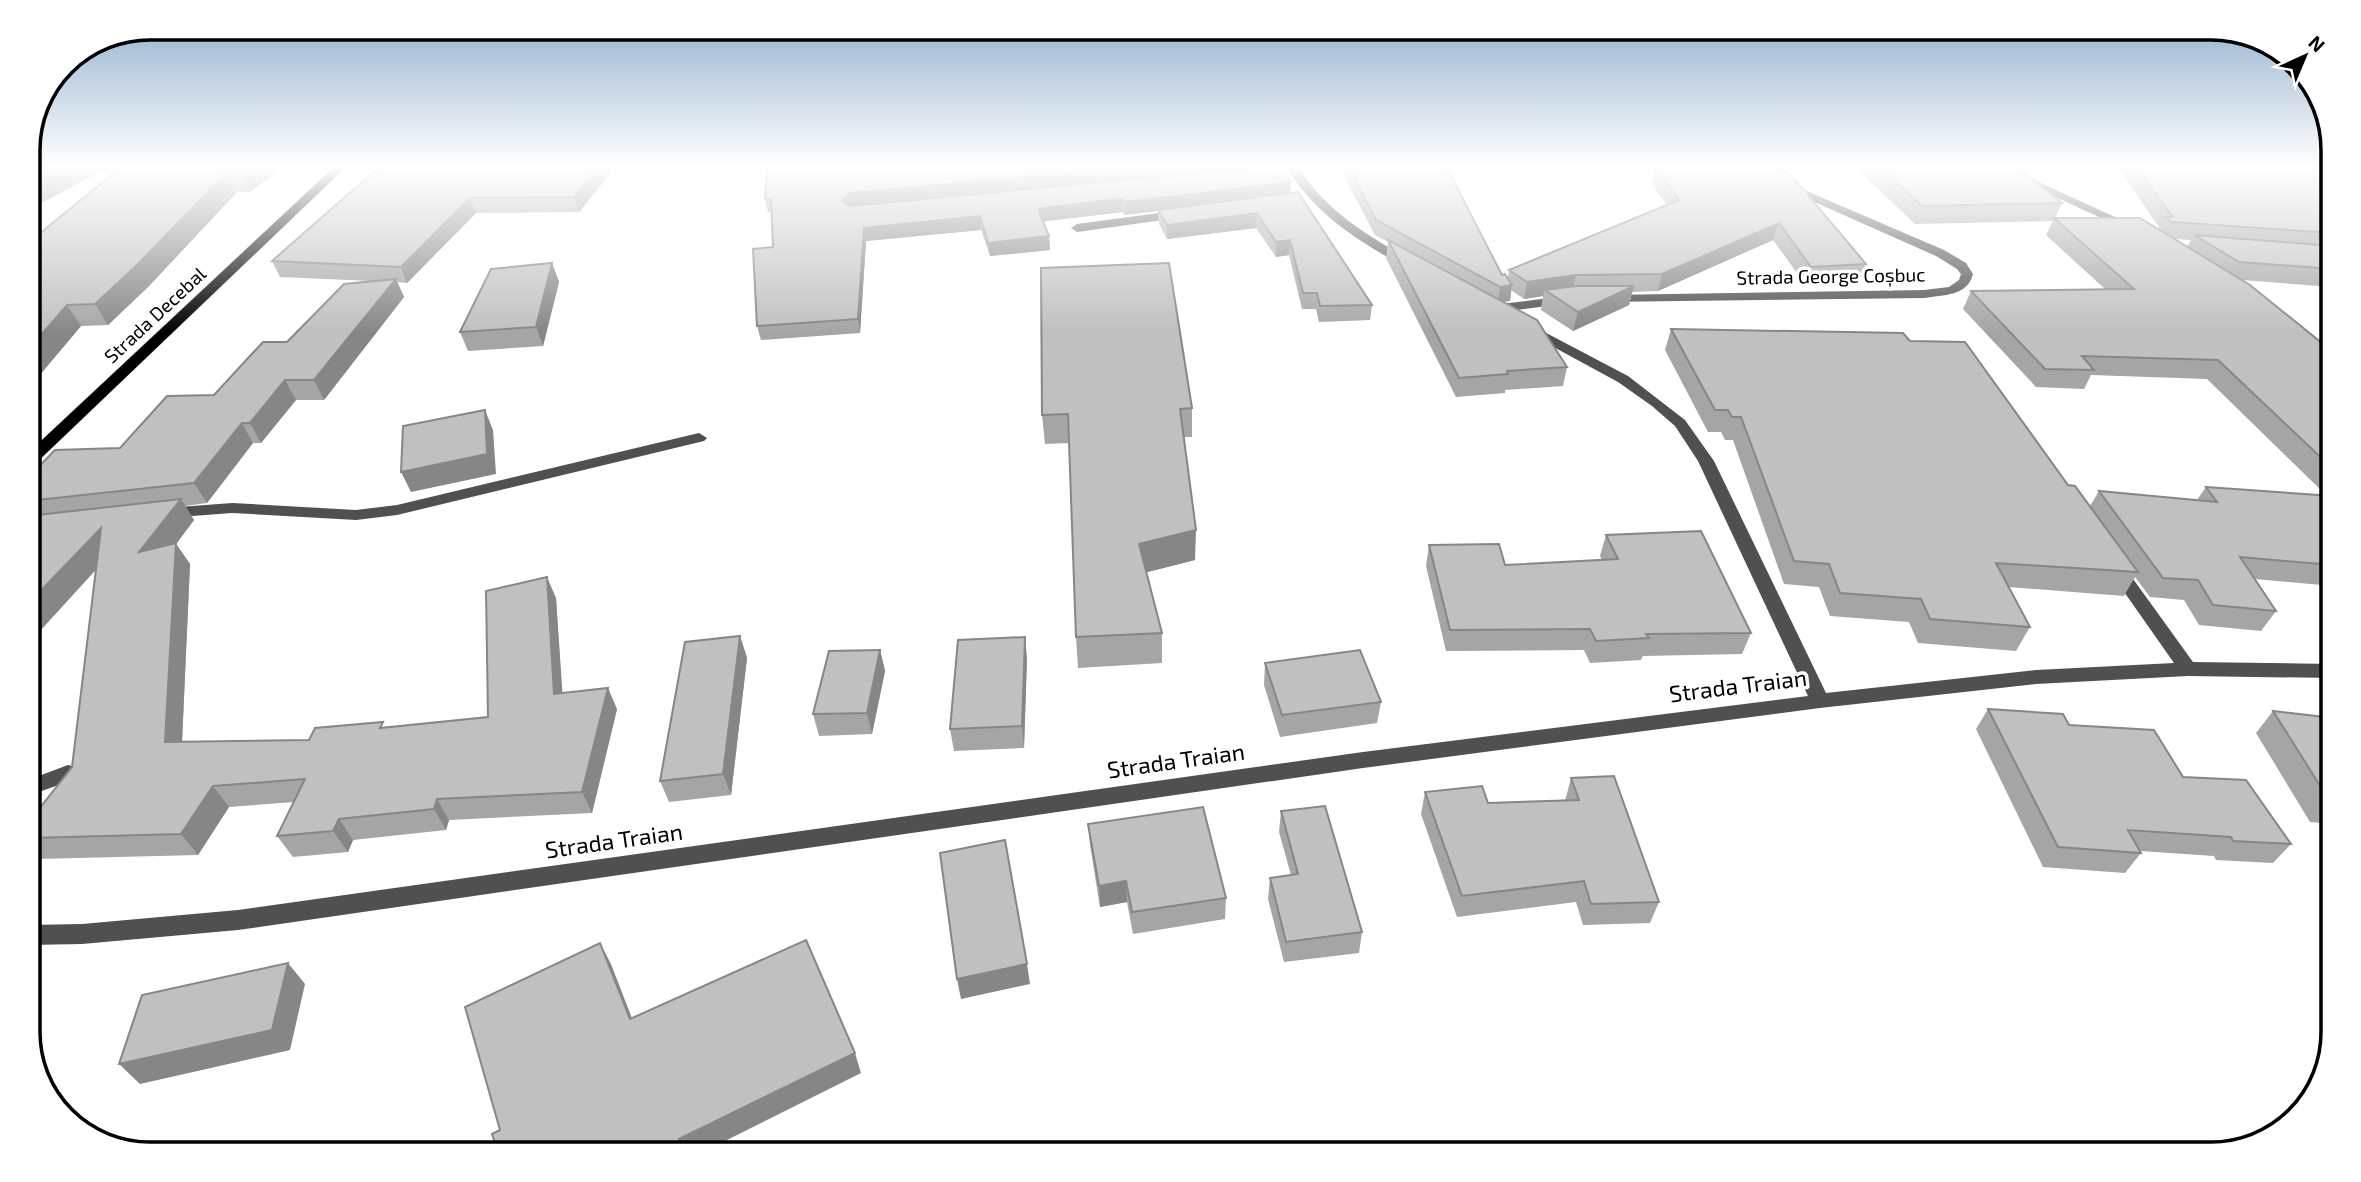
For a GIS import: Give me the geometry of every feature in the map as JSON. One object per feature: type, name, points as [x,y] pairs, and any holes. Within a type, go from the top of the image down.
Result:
[{"type":"main road","name":"Strada Decebal","points":[[40,451],[281,223]]},
{"type":"street","points":[[1077,228],[1115,223]]},
{"type":"street","points":[[1343,223],[1420,270]]},
{"type":"street","name":"Strada George Coșbuc","points":[[1600,299],[1924,294],[1953,290],[1965,282],[1967,274],[1962,266],[1940,253],[1872,223]]},
{"type":"street","points":[[2120,223],[2144,234]]},
{"type":"street","points":[[1572,299],[1487,306],[1623,379],[1680,423],[1706,461],[1819,701]]},
{"type":"street","points":[[148,515],[232,508],[356,515],[397,510],[699,438]]},
{"type":"street","points":[[2110,559],[2188,670]]},
{"type":"street","name":"Strada Traian","points":[[40,935],[82,934],[238,920],[1363,760],[1819,701],[2036,677],[2188,670],[2321,671]]},
{"type":"street","points":[[40,784],[68,773]]},
{"type":"building","points":[[52,223],[177,223],[95,304],[67,305],[40,336],[40,233]]},
{"type":"building","points":[[315,223],[445,223],[401,267],[272,261]]},
{"type":"building","points":[[772,223],[911,223],[864,228],[858,319],[757,326],[753,249],[773,247]]},
{"type":"building","points":[[982,223],[1044,223],[1049,236],[988,243]]},
{"type":"building","points":[[1264,223],[1318,223],[1372,305],[1320,306],[1317,293],[1303,293],[1290,240],[1276,242]]},
{"type":"building","points":[[1382,223],[1475,223],[1502,275],[1505,274],[1512,285],[1500,287]]},
{"type":"building","points":[[1623,223],[1779,223],[1662,274],[1576,275],[1527,282],[1509,270]]},
{"type":"building","points":[[1779,223],[1832,223],[1866,264],[1811,267]]},
{"type":"building","points":[[2060,223],[2148,223],[2250,285],[2321,342],[2321,458],[2218,360],[2082,356],[2094,370],[2045,369],[1971,291],[2134,289]]},
{"type":"building","points":[[2189,223],[2321,223],[2321,232]]},
{"type":"building","points":[[2194,235],[2321,245],[2321,268],[2239,262]]},
{"type":"building","points":[[1388,240],[1537,320],[1567,367],[1507,371],[1508,374],[1459,378]]},
{"type":"building","points":[[552,263],[536,327],[460,332],[491,269]]},
{"type":"building","points":[[1169,263],[1192,408],[1180,409],[1196,530],[1139,544],[1162,633],[1076,637],[1068,414],[1042,415],[1041,268]]},
{"type":"building","points":[[396,279],[314,380],[285,380],[250,423],[242,423],[194,483],[40,500],[40,466],[55,450],[120,448],[167,396],[214,395],[263,342],[287,342],[344,284]]},
{"type":"building","points":[[1576,286],[1634,286],[1578,312],[1545,290]]},
{"type":"building","points":[[1671,329],[1903,333],[1910,341],[1965,342],[2068,485],[2075,486],[2138,572],[1996,563],[2030,627],[1930,619],[1921,599],[1840,593],[1829,564],[1794,561],[1741,417],[1732,417],[1728,410],[1715,410]]},
{"type":"building","points":[[485,410],[487,454],[401,472],[403,426]]},
{"type":"building","points":[[2206,487],[2321,495],[2321,564],[2240,557],[2276,611],[2213,605],[2198,580],[2163,578],[2099,491],[2217,502]]},
{"type":"building","points":[[181,499],[139,552],[176,543],[165,742],[309,740],[315,728],[383,722],[380,728],[488,717],[486,591],[547,577],[554,694],[608,688],[582,792],[437,799],[434,809],[339,819],[333,831],[277,836],[305,779],[213,786],[181,834],[40,838],[40,808],[72,767],[101,528],[40,592],[40,515]]},
{"type":"building","points":[[1701,531],[1751,633],[1646,634],[1649,638],[1596,641],[1590,629],[1450,630],[1429,545],[1499,544],[1505,565],[1618,559],[1606,535]]},
{"type":"building","points":[[740,636],[723,774],[660,781],[685,642]]},
{"type":"building","points":[[1025,637],[1022,726],[950,729],[958,640]]},
{"type":"building","points":[[880,650],[867,713],[813,714],[829,651]]},
{"type":"building","points":[[1360,650],[1381,702],[1282,715],[1265,663]]},
{"type":"building","points":[[1988,709],[2063,714],[2069,725],[2154,730],[2183,777],[2246,780],[2291,844],[2128,830],[2141,853],[2058,847]]},
{"type":"building","points":[[2273,711],[2321,717],[2321,787]]},
{"type":"building","points":[[1614,776],[1659,902],[1591,904],[1584,881],[1462,896],[1425,792],[1482,786],[1488,803],[1579,800],[1571,778]]},
{"type":"building","points":[[1325,806],[1362,932],[1286,942],[1270,878],[1298,874],[1281,811]]},
{"type":"building","points":[[1203,807],[1226,898],[1132,912],[1126,881],[1099,886],[1088,824]]},
{"type":"building","points":[[1005,840],[1027,964],[957,979],[940,853]]},
{"type":"building","points":[[806,940],[855,1053],[679,1139],[680,1142],[495,1142],[492,1134],[500,1130],[465,1007],[600,943],[630,1019]]},
{"type":"building","points":[[288,963],[272,1030],[119,1064],[142,995]]}]
